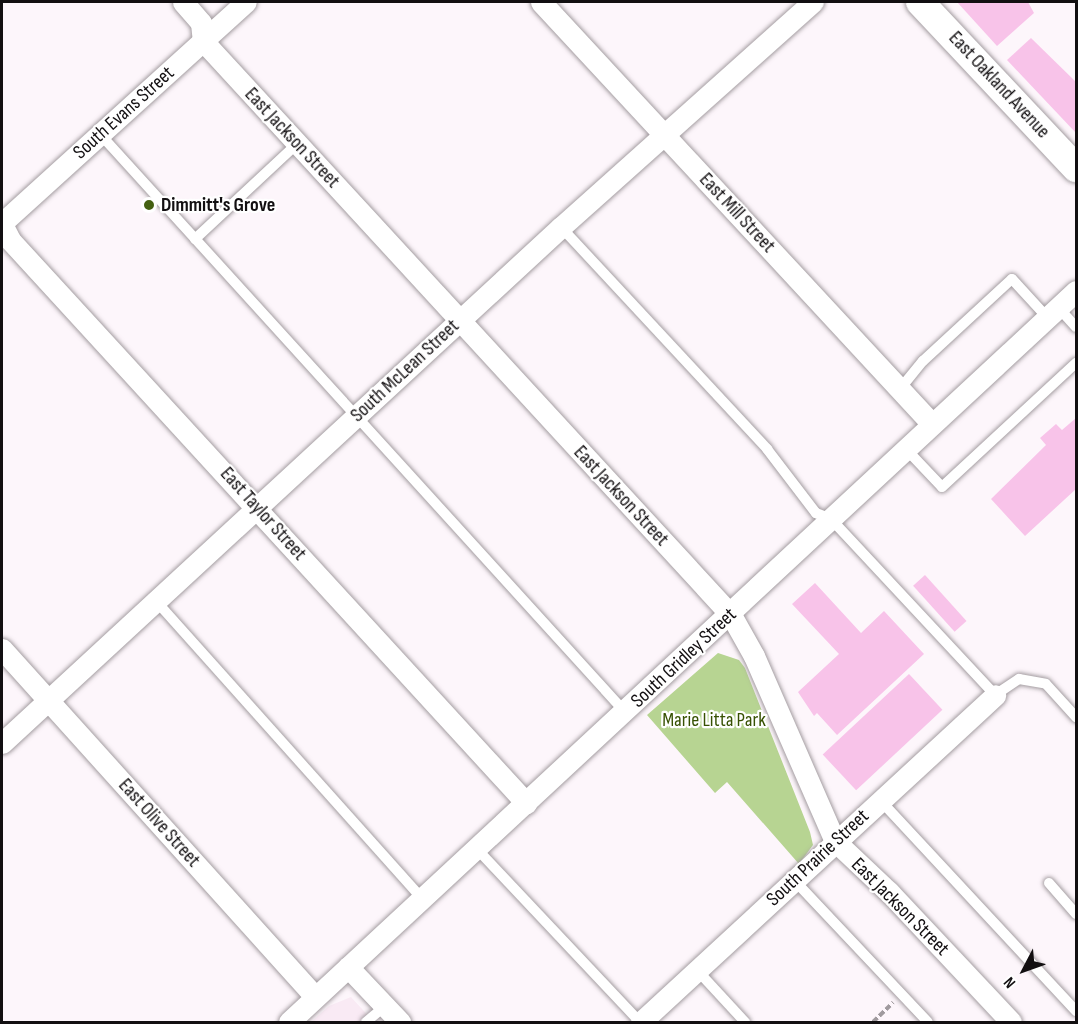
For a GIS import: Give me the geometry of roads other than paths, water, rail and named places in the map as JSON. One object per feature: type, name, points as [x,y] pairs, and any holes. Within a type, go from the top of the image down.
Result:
[{"type":"main road","name":"East Oakland Avenue","points":[[920,2],[1077,168]]},
{"type":"street","name":"East Jackson Street","points":[[183,2],[201,23],[203,41],[730,615],[754,656],[835,842],[889,892],[1011,1023]]},
{"type":"street","name":"South Evans Street","points":[[2,224],[246,2]]},
{"type":"street","name":"East Mill Street","points":[[542,2],[932,424]]},
{"type":"street","name":"South McLean Street","points":[[2,743],[561,227],[813,2]]},
{"type":"street","name":"East Taylor Street","points":[[2,224],[10,240],[526,803]]},
{"type":"street","name":"South Gridley Street","points":[[289,1023],[1077,291]]},
{"type":"street","name":"East Olive Street","points":[[2,649],[315,997]]},
{"type":"street","name":"South Prairie Street","points":[[641,1023],[995,695]]},
{"type":"street","points":[[348,968],[400,1023]]},
{"type":"lane","points":[[100,134],[625,712]]},
{"type":"lane","points":[[195,239],[297,144]]},
{"type":"lane","points":[[561,227],[767,449],[816,513],[831,519],[995,695],[1019,679],[1046,684],[1077,717]]},
{"type":"lane","points":[[900,389],[923,361],[1012,279],[1052,312],[1077,327]]},
{"type":"lane","points":[[906,449],[942,487],[1077,363]]},
{"type":"lane","points":[[156,601],[422,898]]},
{"type":"lane","points":[[880,800],[1077,1011]]},
{"type":"lane","points":[[476,848],[641,1023]]},
{"type":"lane","points":[[794,880],[928,1023]]},
{"type":"lane","points":[[1049,883],[1077,914]]},
{"type":"lane","points":[[697,970],[745,1023]]},
{"type":"lane","points":[[366,1023],[385,1006]]},
{"type":"place","name":"Dimmitt's Grove","points":[[149,205]]},
{"type":"park label","name":"Marie Litta Park","points":[[714,720]]}]
